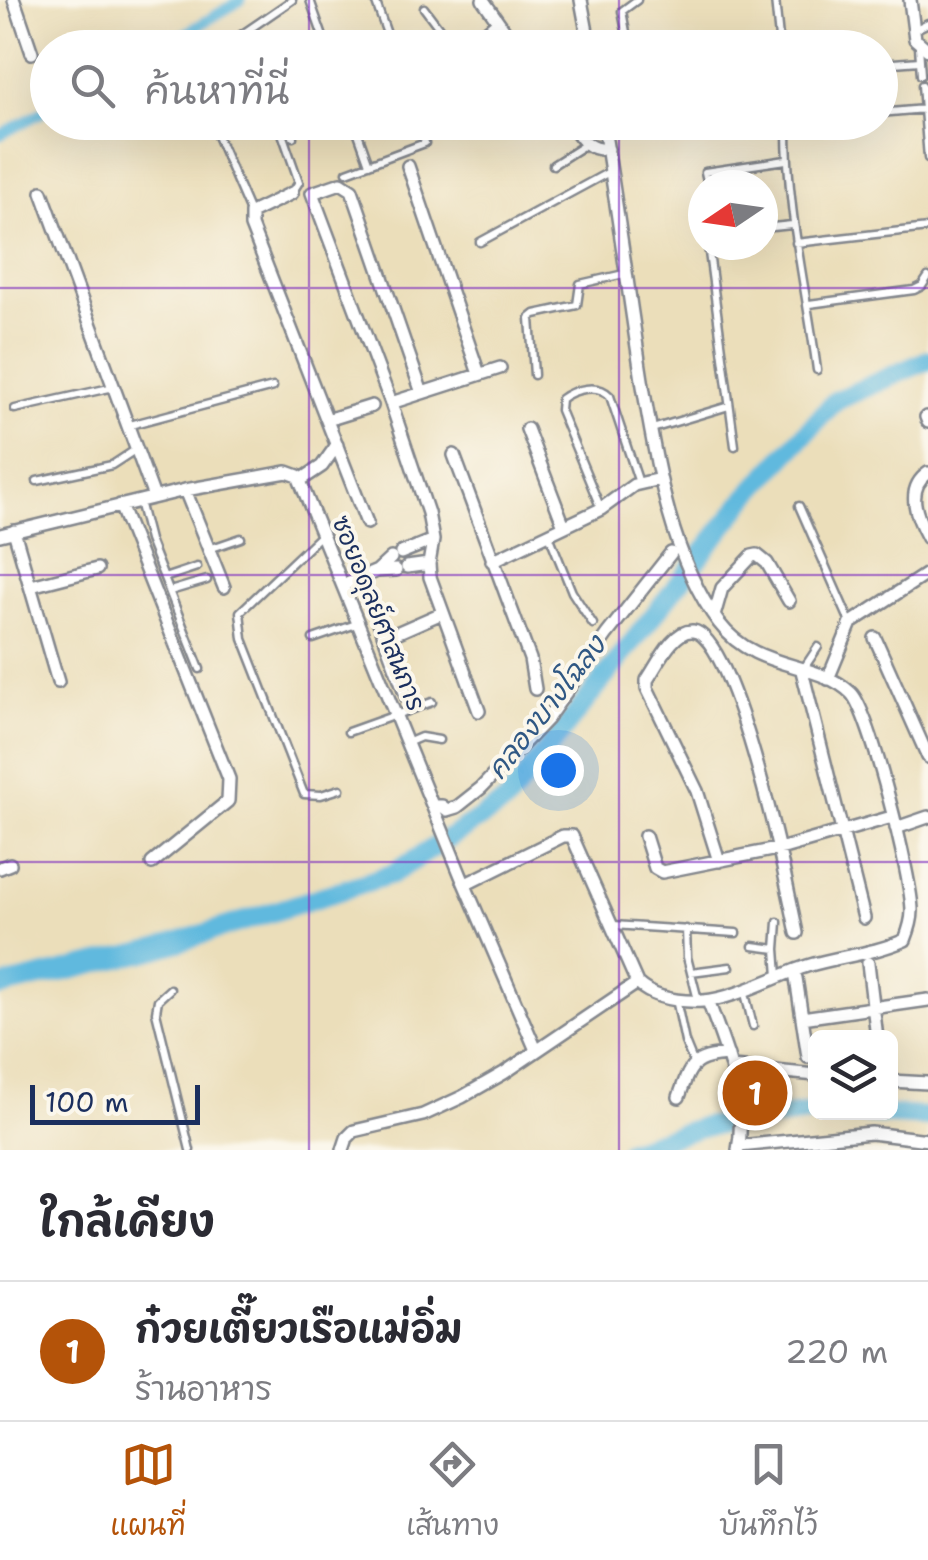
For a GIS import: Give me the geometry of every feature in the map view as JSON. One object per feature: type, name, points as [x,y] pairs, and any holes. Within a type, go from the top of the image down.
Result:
[{"type":"street","points":[[14,0],[30,47]]},
{"type":"street","points":[[483,0],[504,30]]},
{"type":"street","points":[[581,0],[587,30]]},
{"type":"street","points":[[910,0],[913,30],[922,52]]},
{"type":"street","points":[[488,30],[498,22]]},
{"type":"street","points":[[583,140],[592,149],[608,149]]},
{"type":"street","points":[[464,880],[572,836],[638,982],[653,994],[703,1001],[812,964],[884,949],[904,940],[912,908],[894,823],[859,702],[828,679],[760,656],[740,644],[705,602],[660,480],[606,140]]},
{"type":"street","points":[[408,166],[479,374]]},
{"type":"street","points":[[422,393],[352,190],[340,183],[312,193],[428,513],[433,540],[428,564],[479,711]]},
{"type":"street","points":[[42,192],[154,497]]},
{"type":"street","points":[[292,193],[250,213],[251,226],[367,523]]},
{"type":"street","points":[[391,403],[500,368]]},
{"type":"street","points":[[327,420],[372,406]]},
{"type":"street","points":[[527,429],[564,526]]},
{"type":"street","points":[[0,535],[185,490],[288,472],[301,480],[322,466],[336,445]]},
{"type":"street","points":[[454,455],[530,658],[535,689]]},
{"type":"street","points":[[928,473],[919,479],[914,490],[916,513],[928,538]]},
{"type":"street","name":"ซอยอดุลย์ศาสนการ","points":[[301,480],[536,1050]]},
{"type":"street","points":[[492,561],[601,510],[639,483],[660,480]]},
{"type":"street","points":[[185,490],[224,588]]},
{"type":"street","points":[[120,504],[231,791],[228,800],[152,863]]},
{"type":"street","points":[[14,531],[58,682]]},
{"type":"street","points":[[344,585],[399,562],[433,540]]},
{"type":"street","points":[[433,807],[457,807],[536,731],[671,553]]},
{"type":"street","points":[[714,616],[722,588],[752,556],[758,555],[766,562],[790,602]]},
{"type":"street","points":[[399,562],[428,564]]},
{"type":"street","points":[[31,586],[97,568]]},
{"type":"street","points":[[828,679],[851,623],[928,573]]},
{"type":"street","points":[[371,602],[408,698]]},
{"type":"street","points":[[385,638],[442,613]]},
{"type":"street","points":[[720,861],[698,791],[646,688],[647,680],[674,641],[686,632],[704,635],[724,669],[752,745],[797,933]]},
{"type":"street","points":[[875,638],[928,757]]},
{"type":"street","points":[[802,671],[864,918]]},
{"type":"street","points":[[645,836],[655,868],[662,872],[841,831],[928,817]]},
{"type":"street","points":[[868,963],[875,1030]]},
{"type":"street","points":[[796,978],[808,1058]]},
{"type":"street","points":[[344,1150],[347,1138],[354,1132],[423,1115],[504,1074],[638,982]]},
{"type":"street","points":[[802,1018],[928,1000]]},
{"type":"street","points":[[703,1001],[730,1061],[737,1096],[739,1143],[871,1133],[928,1140]]},
{"type":"street","points":[[679,1097],[700,1058],[808,1075]]},
{"type":"street","points":[[898,1081],[928,1083]]},
{"type":"lane","points":[[247,30],[292,0]]},
{"type":"lane","points":[[310,0],[321,30]]},
{"type":"lane","points":[[376,0],[386,30]]},
{"type":"lane","points":[[626,30],[622,11],[637,0]]},
{"type":"lane","points":[[775,0],[778,30]]},
{"type":"lane","points":[[424,8],[440,30]]},
{"type":"lane","points":[[913,30],[928,23]]},
{"type":"lane","points":[[921,74],[922,52]]},
{"type":"lane","points":[[922,86],[928,158]]},
{"type":"lane","points":[[898,111],[926,109]]},
{"type":"lane","points":[[219,140],[250,213]]},
{"type":"lane","points":[[285,140],[300,182],[292,193]]},
{"type":"lane","points":[[360,140],[369,164]]},
{"type":"lane","points":[[347,172],[425,143],[424,140]]},
{"type":"lane","points":[[787,140],[792,225],[817,370]]},
{"type":"lane","points":[[553,165],[586,144]]},
{"type":"lane","points":[[718,170],[786,160]]},
{"type":"lane","points":[[480,242],[611,172]]},
{"type":"lane","points":[[778,226],[792,225]]},
{"type":"lane","points":[[796,243],[928,228]]},
{"type":"lane","points":[[710,260],[735,446]]},
{"type":"lane","points":[[534,374],[530,318],[577,305],[580,284],[626,273]]},
{"type":"lane","points":[[808,304],[914,290],[928,277]]},
{"type":"lane","points":[[15,408],[114,387]]},
{"type":"lane","points":[[128,426],[273,387]]},
{"type":"lane","points":[[601,510],[560,410],[561,400],[569,393],[596,388],[610,396],[639,483]]},
{"type":"lane","points":[[651,429],[729,406]]},
{"type":"lane","points":[[37,481],[112,464],[138,448]]},
{"type":"lane","points":[[138,500],[200,669]]},
{"type":"lane","points":[[800,506],[851,623]]},
{"type":"lane","points":[[323,534],[240,612],[243,639],[304,794],[321,795],[340,789]]},
{"type":"lane","points":[[548,534],[572,592],[593,624]]},
{"type":"lane","points":[[209,549],[241,538]]},
{"type":"lane","points":[[164,578],[197,567]]},
{"type":"lane","points":[[169,592],[207,580]]},
{"type":"lane","points":[[313,639],[359,623]]},
{"type":"lane","points":[[802,671],[818,647]]},
{"type":"lane","points":[[348,732],[432,702]]},
{"type":"lane","points":[[407,742],[422,737],[439,740]]},
{"type":"lane","points":[[778,922],[778,976]]},
{"type":"lane","points":[[612,925],[736,933]]},
{"type":"lane","points":[[686,928],[691,972],[703,1001]]},
{"type":"lane","points":[[754,946],[776,950]]},
{"type":"lane","points":[[691,972],[730,968]]},
{"type":"lane","points":[[744,988],[753,1026]]},
{"type":"lane","points":[[170,989],[161,994],[156,1012],[190,1150]]},
{"type":"lane","points":[[676,999],[684,1042],[694,1064]]},
{"type":"building","points":[[744,1078],[764,1080],[768,1110],[749,1110]]},
{"type":"waterway","points":[[192,30],[241,0]]},
{"type":"waterway","points":[[0,135],[30,119]]},
{"type":"waterway","name":"คลองบางโฉลง","points":[[0,987],[153,950],[392,874],[506,802],[747,497],[835,401],[928,360]]},
{"type":"waterway","points":[[629,1150],[701,1127],[808,1113]]},
{"type":"waterway","points":[[898,1115],[928,1117]]},
{"type":"place","name":"ก๋วยเตี๊ยวเรือแม่อิ่ม","points":[[755,1093]]}]
